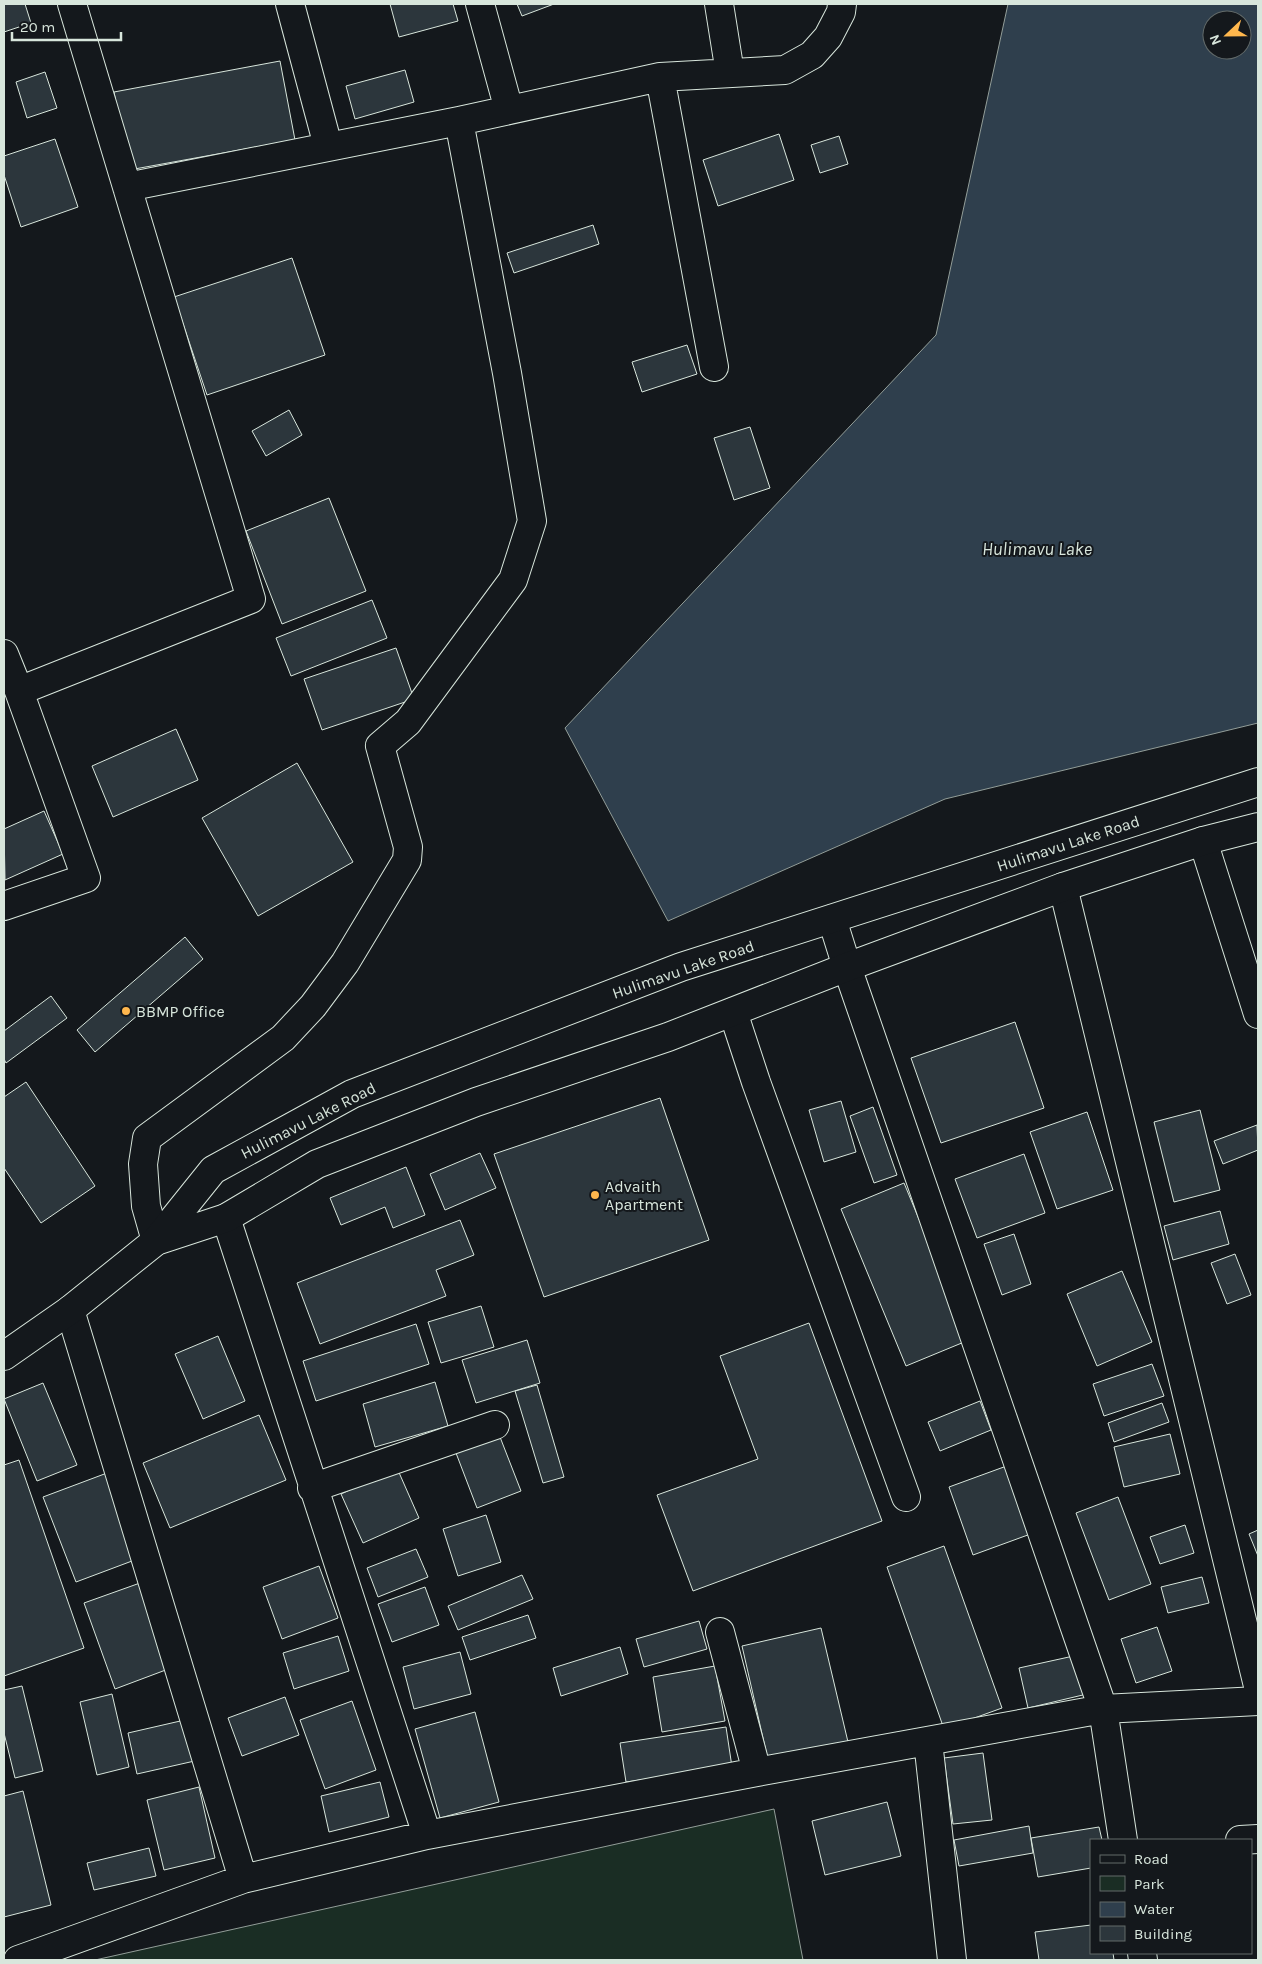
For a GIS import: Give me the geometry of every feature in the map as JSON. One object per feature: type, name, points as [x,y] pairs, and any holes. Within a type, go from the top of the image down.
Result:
[{"type":"street","points":[[19,691],[251,599],[72,4]]},
{"type":"street","points":[[290,4],[328,146]]},
{"type":"street","points":[[480,4],[509,110]]},
{"type":"street","points":[[719,4],[730,73]]},
{"type":"street","points":[[127,187],[459,121],[660,77],[785,70],[812,55],[828,37],[841,12],[842,4]]},
{"type":"street","points":[[660,77],[714,367]]},
{"type":"street","points":[[156,1241],[146,1206],[143,1164],[147,1138],[283,1038],[313,1006],[345,963],[407,860],[408,846],[380,746],[408,722],[512,580],[532,521],[508,373],[459,121]]},
{"type":"street","points":[[4,654],[86,878],[4,906]]},
{"type":"street","name":"Hulimavu Lake Road","points":[[4,1356],[70,1310],[156,1241],[212,1170],[352,1094],[681,967],[1258,782]]},
{"type":"street","name":"Hulimavu Lake Road","points":[[156,1241],[226,1218],[317,1164],[476,1102],[668,1037],[847,967],[1063,887],[1203,841],[1258,827]]},
{"type":"street","points":[[1203,841],[1258,1014]]},
{"type":"street","points":[[1063,887],[1258,1686]]},
{"type":"street","points":[[832,919],[1104,1709],[1123,1839]]},
{"type":"street","points":[[733,1012],[756,1082],[906,1497]]},
{"type":"street","points":[[226,1218],[312,1488],[427,1835]]},
{"type":"street","points":[[70,1310],[243,1879]]},
{"type":"street","points":[[312,1488],[495,1425]]},
{"type":"street","points":[[720,1632],[757,1772]]},
{"type":"street","points":[[18,1960],[243,1879],[427,1835],[757,1772],[1104,1709],[1258,1701]]},
{"type":"street","points":[[928,1741],[952,1960]]},
{"type":"green space","points":[[774,1809],[803,1960],[95,1960]]},
{"type":"water","name":"Hulimavu Lake","points":[[1008,4],[1258,4],[1258,723],[945,799],[668,921],[565,728],[936,335]]},
{"type":"building","points":[[4,4],[25,4],[31,23],[4,32]]},
{"type":"building","points":[[390,4],[453,4],[458,21],[399,37]]},
{"type":"building","points":[[517,4],[554,4],[522,16]]},
{"type":"building","points":[[280,61],[295,140],[129,170],[114,92]]},
{"type":"building","points":[[405,70],[414,102],[355,119],[346,86]]},
{"type":"building","points":[[45,72],[57,108],[27,118],[16,82]]},
{"type":"building","points":[[779,134],[794,180],[718,206],[703,160]]},
{"type":"building","points":[[839,136],[848,164],[820,173],[811,145]]},
{"type":"building","points":[[55,139],[78,207],[21,227],[4,175],[4,156]]},
{"type":"building","points":[[593,225],[599,244],[514,273],[507,253]]},
{"type":"building","points":[[292,258],[325,355],[207,395],[174,297]]},
{"type":"building","points":[[687,345],[697,374],[642,392],[632,362]]},
{"type":"building","points":[[289,410],[302,435],[266,456],[252,431]]},
{"type":"building","points":[[750,427],[770,488],[734,500],[714,438]]},
{"type":"building","points":[[329,498],[366,591],[282,624],[246,531]]},
{"type":"building","points":[[372,600],[387,638],[291,676],[276,638]]},
{"type":"building","points":[[396,648],[414,699],[322,730],[304,679]]},
{"type":"building","points":[[176,729],[198,780],[113,817],[92,766]]},
{"type":"building","points":[[297,763],[353,862],[258,916],[202,818]]},
{"type":"building","points":[[44,811],[63,854],[5,880],[4,829]]},
{"type":"building","points":[[185,937],[203,959],[95,1052],[77,1030]]},
{"type":"building","points":[[51,996],[67,1018],[6,1063],[4,1059],[4,1031]]},
{"type":"building","points":[[1015,1022],[1044,1108],[941,1143],[911,1058]]},
{"type":"building","points":[[26,1082],[95,1186],[41,1223],[4,1168],[4,1097]]},
{"type":"building","points":[[660,1098],[709,1240],[544,1297],[494,1154]]},
{"type":"building","points":[[841,1101],[856,1152],[824,1162],[809,1110]]},
{"type":"building","points":[[873,1107],[897,1175],[874,1183],[850,1116]]},
{"type":"building","points":[[1200,1110],[1220,1190],[1174,1202],[1154,1122]]},
{"type":"building","points":[[1087,1112],[1113,1190],[1057,1209],[1030,1132]]},
{"type":"building","points":[[1257,1125],[1258,1150],[1223,1164],[1214,1141]]},
{"type":"building","points":[[480,1153],[496,1188],[445,1210],[430,1174]]},
{"type":"building","points":[[1024,1154],[1045,1213],[977,1238],[955,1179]]},
{"type":"building","points":[[406,1167],[425,1215],[393,1228],[385,1207],[341,1225],[330,1198]]},
{"type":"building","points":[[904,1183],[969,1340],[906,1366],[841,1209]]},
{"type":"building","points":[[1220,1211],[1229,1244],[1173,1260],[1164,1226]]},
{"type":"building","points":[[460,1220],[474,1255],[436,1270],[446,1296],[320,1344],[297,1283]]},
{"type":"building","points":[[1014,1234],[1031,1284],[1002,1295],[984,1244]]},
{"type":"building","points":[[1235,1254],[1251,1295],[1227,1304],[1211,1263]]},
{"type":"building","points":[[1122,1271],[1152,1342],[1097,1366],[1067,1294]]},
{"type":"building","points":[[481,1306],[494,1347],[441,1363],[428,1322]]},
{"type":"building","points":[[809,1323],[882,1521],[693,1591],[657,1495],[758,1459],[720,1356]]},
{"type":"building","points":[[416,1324],[429,1364],[316,1401],[303,1361]]},
{"type":"building","points":[[218,1336],[245,1401],[203,1419],[175,1354]]},
{"type":"building","points":[[527,1340],[540,1383],[476,1403],[462,1360]]},
{"type":"building","points":[[1152,1364],[1164,1396],[1104,1416],[1093,1384]]},
{"type":"building","points":[[435,1382],[448,1426],[375,1447],[363,1404]]},
{"type":"building","points":[[43,1383],[77,1465],[37,1481],[4,1399]]},
{"type":"building","points":[[537,1385],[564,1477],[543,1483],[515,1391]]},
{"type":"building","points":[[980,1401],[991,1430],[940,1451],[928,1422]]},
{"type":"building","points":[[1162,1403],[1169,1422],[1114,1442],[1108,1423]]},
{"type":"building","points":[[259,1415],[286,1480],[170,1528],[143,1463]]},
{"type":"building","points":[[1170,1434],[1180,1474],[1124,1487],[1114,1447]]},
{"type":"building","points":[[500,1437],[521,1491],[477,1508],[456,1453]]},
{"type":"building","points":[[19,1460],[84,1648],[4,1676],[4,1465]]},
{"type":"building","points":[[1012,1464],[1036,1532],[973,1555],[949,1487]]},
{"type":"building","points":[[397,1468],[419,1518],[363,1543],[341,1494]]},
{"type":"building","points":[[107,1473],[140,1558],[76,1582],[43,1497]]},
{"type":"building","points":[[1118,1497],[1151,1584],[1109,1600],[1076,1513]]},
{"type":"building","points":[[486,1515],[501,1562],[458,1576],[443,1529]]},
{"type":"building","points":[[1185,1525],[1194,1553],[1160,1564],[1150,1537]]},
{"type":"building","points":[[1258,1530],[1258,1556],[1249,1534]]},
{"type":"building","points":[[944,1546],[1002,1708],[944,1729],[887,1567]]},
{"type":"building","points":[[416,1549],[428,1577],[378,1597],[367,1568]]},
{"type":"building","points":[[319,1566],[338,1618],[282,1639],[263,1587]]},
{"type":"building","points":[[522,1575],[533,1599],[458,1630],[448,1606]]},
{"type":"building","points":[[1202,1577],[1209,1603],[1168,1613],[1161,1587]]},
{"type":"building","points":[[140,1583],[171,1668],[115,1689],[84,1603]]},
{"type":"building","points":[[425,1587],[439,1625],[392,1642],[378,1604]]},
{"type":"building","points":[[528,1615],[536,1638],[470,1660],[462,1637]]},
{"type":"building","points":[[699,1621],[707,1649],[644,1667],[636,1639]]},
{"type":"building","points":[[1157,1627],[1172,1671],[1136,1683],[1121,1639]]},
{"type":"building","points":[[821,1628],[848,1742],[768,1760],[742,1646]]},
{"type":"building","points":[[338,1636],[349,1671],[294,1689],[283,1653]]},
{"type":"building","points":[[620,1647],[628,1674],[561,1696],[553,1668]]},
{"type":"building","points":[[460,1652],[471,1694],[414,1709],[403,1667]]},
{"type":"building","points":[[1078,1655],[1087,1694],[1028,1708],[1019,1668]]},
{"type":"building","points":[[715,1666],[725,1721],[662,1732],[653,1677]]},
{"type":"building","points":[[22,1686],[43,1771],[15,1778],[4,1733],[4,1690]]},
{"type":"building","points":[[112,1694],[129,1767],[97,1775],[80,1702]]},
{"type":"building","points":[[285,1697],[299,1735],[242,1756],[228,1718]]},
{"type":"building","points":[[352,1701],[376,1770],[325,1789],[300,1720]]},
{"type":"building","points":[[475,1712],[499,1802],[440,1818],[415,1729]]},
{"type":"building","points":[[189,1719],[199,1760],[137,1774],[128,1733]]},
{"type":"building","points":[[726,1727],[732,1767],[626,1782],[620,1743]]},
{"type":"building","points":[[983,1753],[992,1820],[953,1824],[944,1758]]},
{"type":"building","points":[[380,1782],[389,1817],[329,1832],[321,1796]]},
{"type":"building","points":[[199,1787],[215,1858],[164,1870],[147,1800]]},
{"type":"building","points":[[23,1791],[51,1905],[4,1917],[4,1796]]},
{"type":"building","points":[[887,1802],[901,1856],[825,1875],[812,1821]]},
{"type":"building","points":[[1029,1826],[1033,1853],[959,1866],[954,1840]]},
{"type":"building","points":[[1099,1827],[1102,1839],[1090,1839],[1090,1868],[1038,1877],[1031,1838]]},
{"type":"building","points":[[149,1848],[156,1876],[94,1890],[87,1863]]},
{"type":"building","points":[[1090,1925],[1090,1954],[1113,1954],[1114,1960],[1039,1960],[1035,1932]]},
{"type":"place","name":"BBMP Office","points":[[126,1011]]},
{"type":"place","name":"Advaith Apartment","points":[[595,1195]]}]
